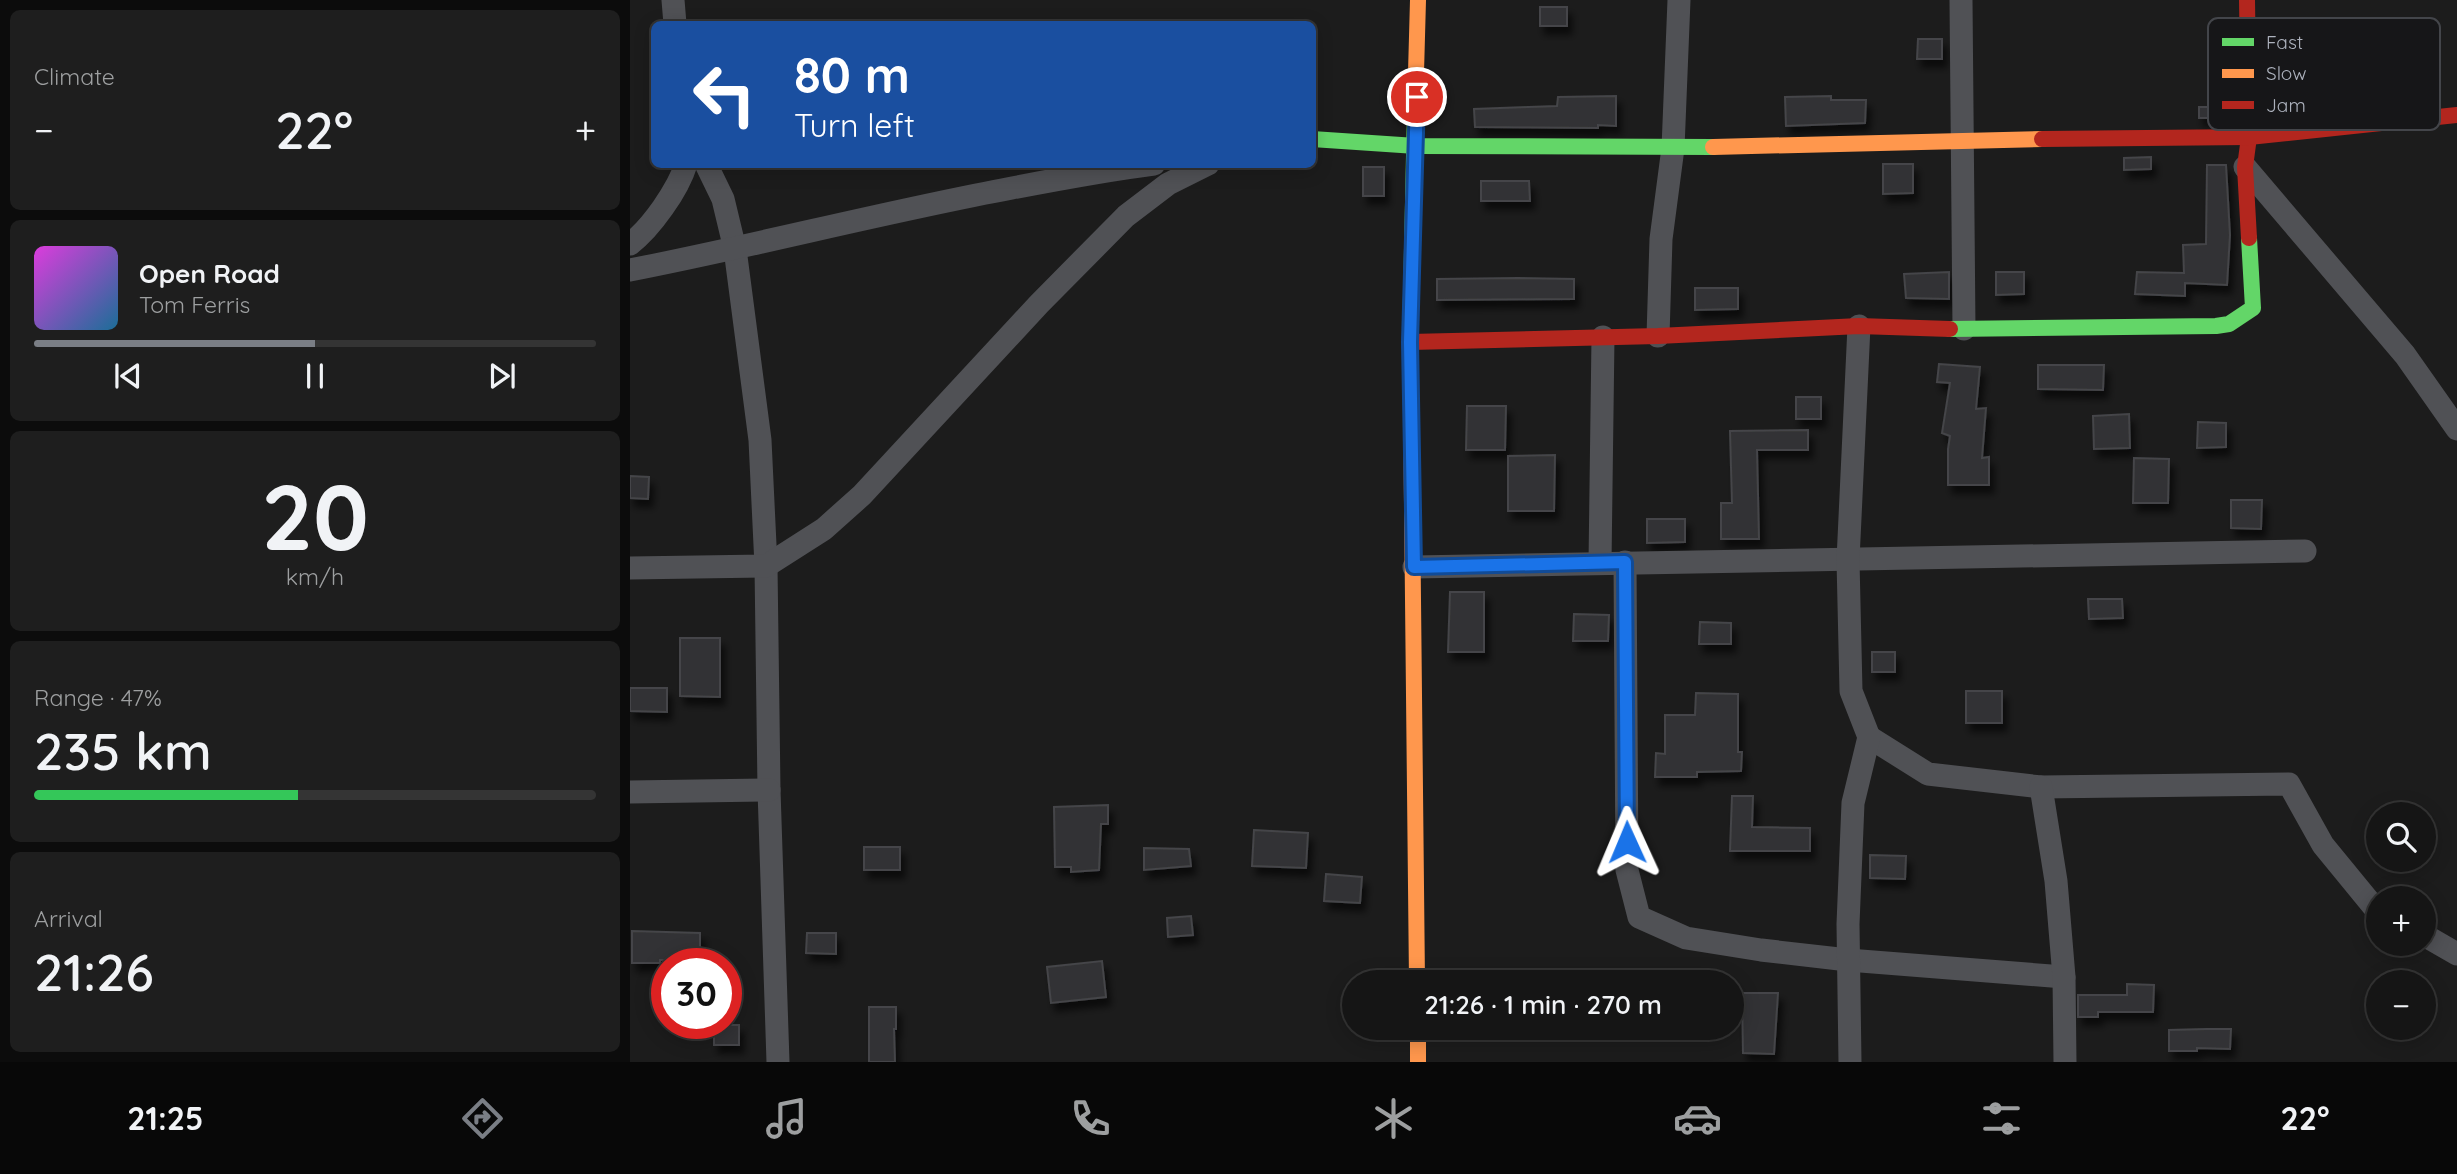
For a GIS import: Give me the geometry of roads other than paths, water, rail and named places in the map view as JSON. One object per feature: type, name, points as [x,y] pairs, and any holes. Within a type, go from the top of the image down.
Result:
[{"type":"street","points":[[673,0],[675,21]]},
{"type":"street","points":[[1417,970],[1410,342],[1418,0]]},
{"type":"street","points":[[1658,336],[1661,239],[1673,148],[1679,0]]},
{"type":"street","points":[[1961,0],[1964,329]]},
{"type":"street","points":[[2246,0],[2246,18]]},
{"type":"street","points":[[1410,342],[1658,336],[1859,326],[1964,329],[2229,324],[2253,307],[2245,167],[2249,130]]},
{"type":"street","points":[[1316,138],[1416,146],[1673,148],[2249,136],[2302,130]]},
{"type":"street","points":[[2245,167],[2405,355],[2457,429]]},
{"type":"street","points":[[630,244],[657,215],[682,177],[685,168]]},
{"type":"street","points":[[708,168],[723,199],[735,249],[760,440],[766,566],[769,790],[778,1062]]},
{"type":"street","points":[[630,270],[735,249],[882,213],[1120,168]]},
{"type":"street","points":[[630,568],[766,566],[824,529],[862,495],[1030,314],[1126,216],[1168,184],[1200,168]]},
{"type":"street","points":[[1850,1062],[1849,960],[1853,803],[1869,737],[1851,691],[1847,560],[1859,326]]},
{"type":"street","points":[[1600,563],[1604,337]]},
{"type":"street","points":[[1414,567],[2305,551]]},
{"type":"street","points":[[1625,562],[1627,870],[1639,916],[1686,938],[1761,950],[1849,960],[2064,977]]},
{"type":"street","points":[[1869,737],[1928,774],[2040,787],[2290,784],[2323,845],[2366,897]]},
{"type":"street","points":[[2040,787],[2056,881],[2064,977],[2065,1062]]},
{"type":"street","points":[[630,792],[769,790]]},
{"type":"street","points":[[2436,942],[2457,954]]},
{"type":"street","points":[[1418,1040],[1418,1062]]}]
